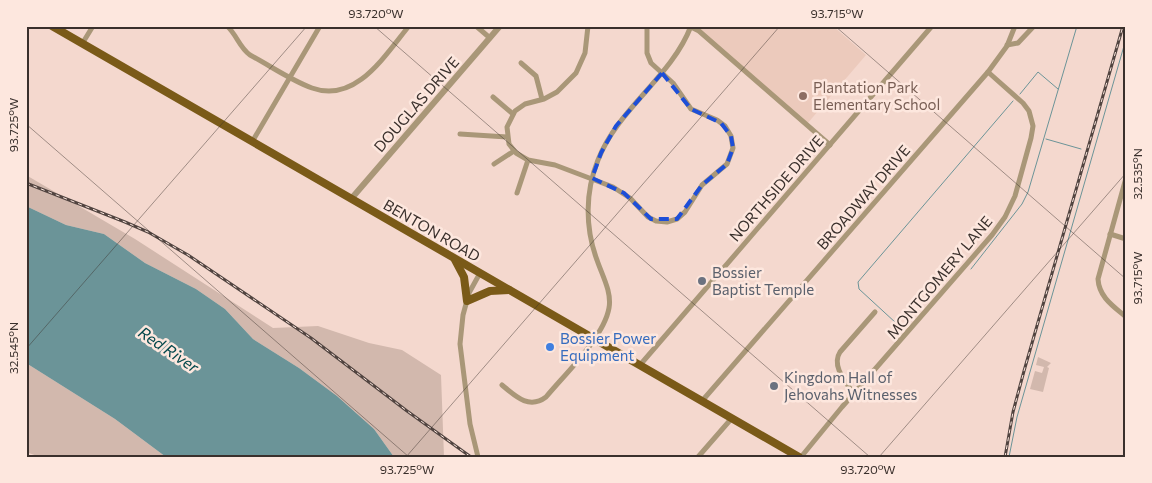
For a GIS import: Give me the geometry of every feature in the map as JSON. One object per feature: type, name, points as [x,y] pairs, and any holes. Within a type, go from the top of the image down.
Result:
[{"type":"main road","name":"BENTON ROAD","points":[[52,26],[800,457]]},
{"type":"main road","points":[[453,258],[464,277],[467,301],[490,291],[511,291]]},
{"type":"street","points":[[82,44],[92,26]]},
{"type":"street","points":[[227,26],[246,52],[308,86],[331,92],[360,82],[409,26]]},
{"type":"street","points":[[252,142],[320,26]]},
{"type":"street","points":[[476,26],[490,38]]},
{"type":"street","name":"DOUGLAS DRIVE","points":[[351,199],[500,26]]},
{"type":"street","points":[[588,26],[585,53],[576,73],[562,88],[542,99],[525,104],[513,114],[508,123],[507,137],[514,151],[528,160],[555,164],[619,190],[630,198],[648,217],[656,221],[666,222],[676,219],[685,212],[702,185],[727,164],[733,148],[728,129],[717,120],[691,109],[673,83],[651,63],[648,56],[647,26]]},
{"type":"street","name":"NORTHSIDE DRIVE","points":[[640,365],[932,26]]},
{"type":"street","name":"BROADWAY DRIVE","points":[[702,401],[988,72],[1007,44],[1015,26]]},
{"type":"street","points":[[1007,44],[1018,44],[1034,26]]},
{"type":"street","points":[[502,385],[521,400],[540,401],[546,397],[595,339],[605,321],[610,305],[608,291],[594,251],[589,227],[588,207],[592,178],[601,153],[611,135],[677,54],[691,27],[830,145]]},
{"type":"street","points":[[521,63],[536,76],[542,99]]},
{"type":"street","name":"MONTGOMERY LANE","points":[[800,457],[997,229],[1012,203],[1031,138],[1032,121],[1029,111],[1023,103],[988,72]]},
{"type":"street","points":[[492,97],[513,114]]},
{"type":"street","points":[[460,134],[507,137]]},
{"type":"street","points":[[494,164],[514,151]]},
{"type":"street","points":[[517,193],[528,160]]},
{"type":"street","points":[[1126,178],[1099,271],[1099,287],[1106,300],[1126,317]]},
{"type":"street","points":[[1110,234],[1126,239]]},
{"type":"street","points":[[478,457],[470,424],[461,362],[460,330],[467,301],[480,273]]},
{"type":"street","points":[[854,394],[838,368],[837,359],[840,352],[875,312]]},
{"type":"street","points":[[698,457],[732,418]]},
{"type":"highlighted area","points":[[662,73],[691,109],[721,123],[731,136],[733,148],[727,164],[702,185],[677,219],[651,219],[624,193],[592,178],[601,153],[616,126]]},
{"type":"shaded area","name":"Plantation Park Elementary School","points":[[691,26],[833,26],[866,55],[807,124]]},
{"type":"shaded area","points":[[26,175],[135,239],[273,328],[318,326],[369,343],[402,350],[441,375],[444,457],[394,457],[374,429],[337,396],[299,368],[253,339],[225,309],[196,289],[145,263],[104,234],[66,225],[26,206]]},
{"type":"shaded area","points":[[1038,357],[1051,363],[1047,367],[1049,368],[1043,392],[1030,389],[1035,371],[1042,373],[1044,367],[1036,365]]},
{"type":"shaded area","points":[[26,363],[115,419],[166,457],[40,457],[26,452]]},
{"type":"water","name":"Red River","points":[[26,206],[66,225],[104,234],[145,263],[196,289],[225,309],[253,339],[299,368],[337,396],[374,429],[394,457],[166,457],[115,419],[26,363]]},
{"type":"waterway","points":[[971,269],[1022,204],[1028,192],[1077,26]]},
{"type":"waterway","points":[[1009,457],[1017,417],[1126,39]]},
{"type":"waterway","points":[[1020,94],[1038,72],[1058,89]]},
{"type":"waterway","points":[[896,323],[859,289],[858,282],[1013,101]]},
{"type":"waterway","points":[[1046,139],[1081,149]]},
{"type":"railway","points":[[1005,457],[1013,412],[1024,371],[1123,26]]},
{"type":"railway","points":[[26,183],[148,232],[188,255],[311,338],[471,457]]},
{"type":"place","name":"Plantation Park Elementary School","points":[[803,96]]},
{"type":"place","name":"Bossier Baptist Temple","points":[[702,281]]},
{"type":"place","name":"Bossier Power Equipment","points":[[550,347]]},
{"type":"place","name":"Kingdom Hall of Jehovahs Witnesses","points":[[774,386]]}]
